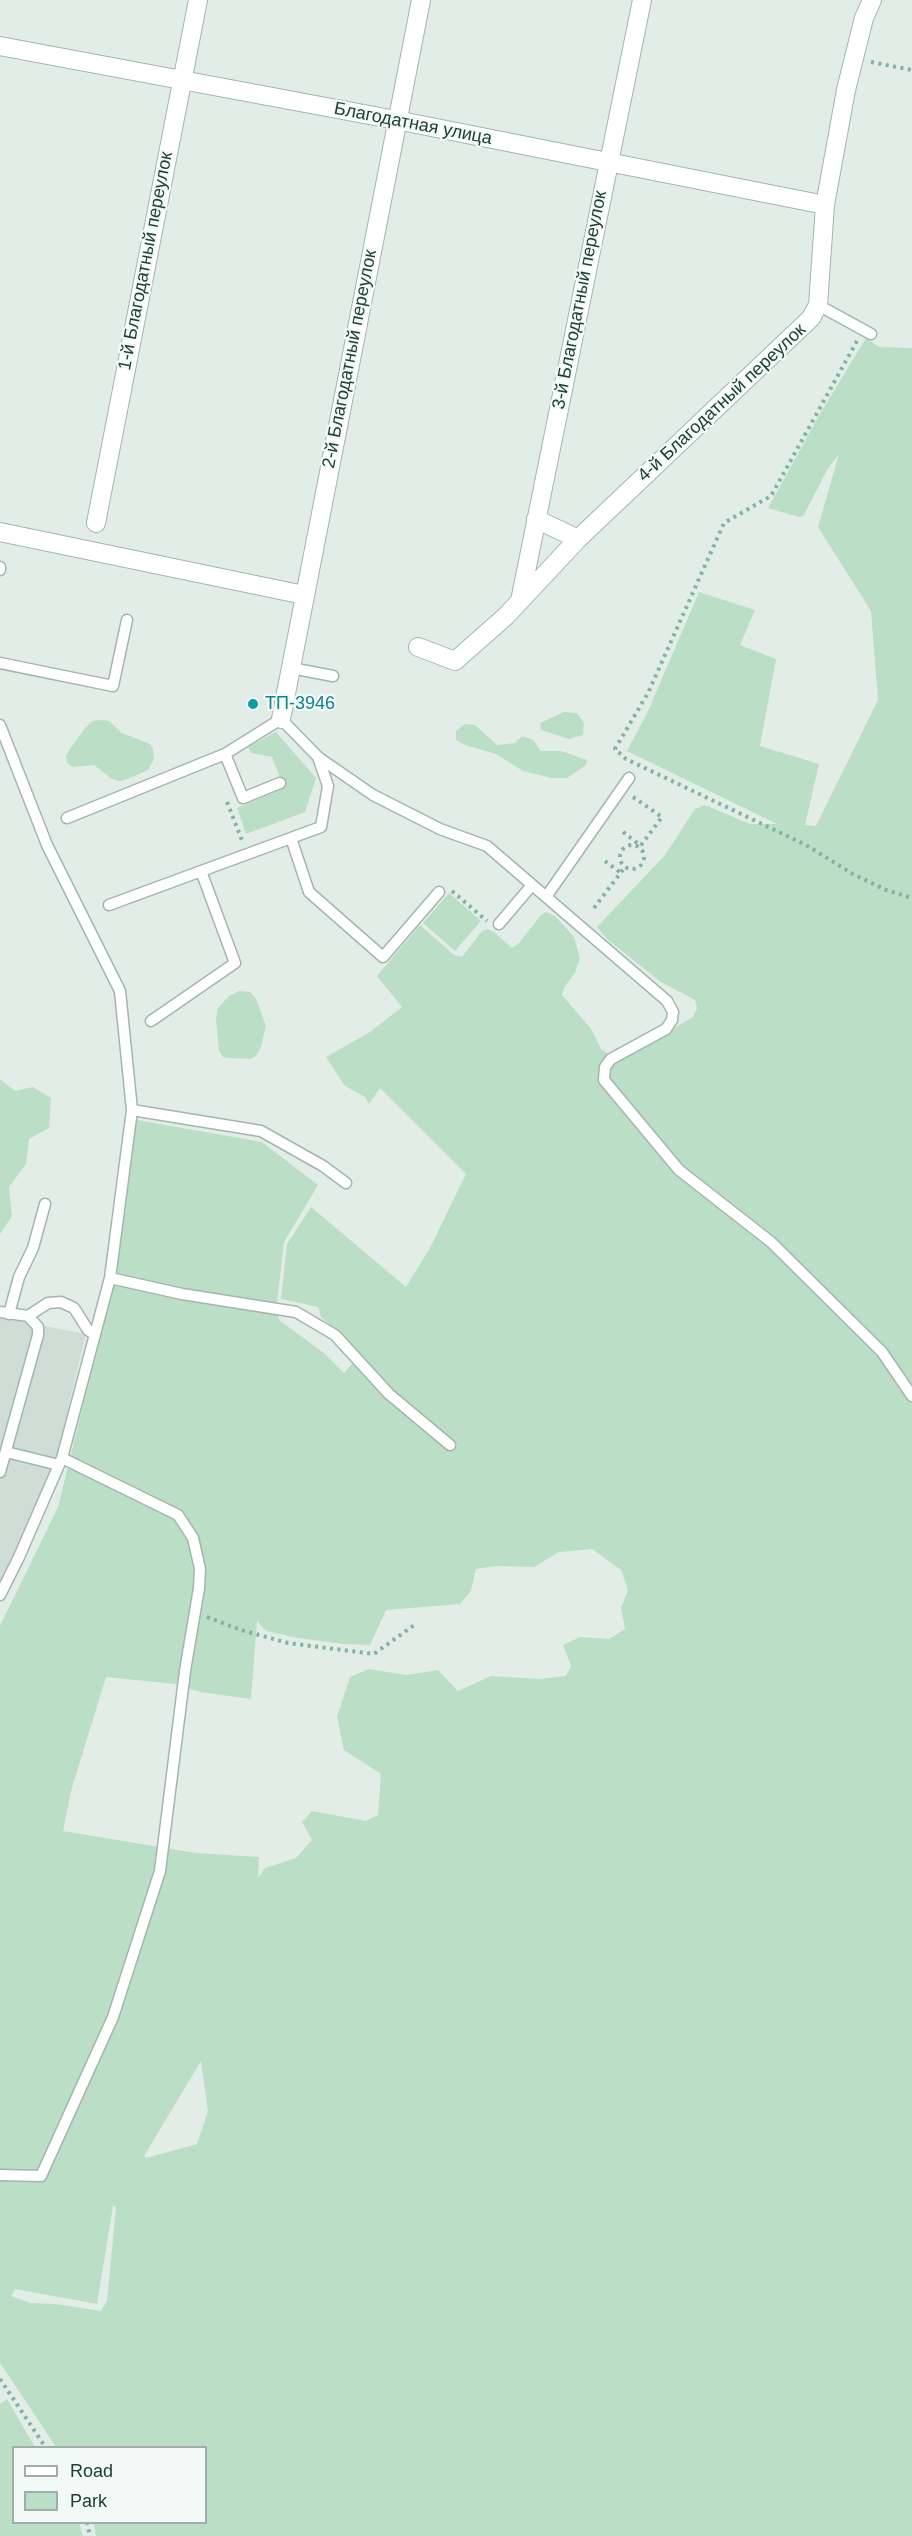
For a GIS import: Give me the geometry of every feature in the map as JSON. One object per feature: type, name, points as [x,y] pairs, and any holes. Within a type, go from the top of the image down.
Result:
[{"type":"street","name":"1-й Благодатный переулок","points":[[96,523],[198,0]]},
{"type":"street","name":"2-й Благодатный переулок","points":[[281,719],[421,0]]},
{"type":"street","name":"3-й Благодатный переулок","points":[[520,601],[642,0]]},
{"type":"street","name":"4-й Благодатный переулок","points":[[418,647],[455,661],[506,616],[578,539],[811,318],[818,305],[825,205],[852,59],[872,0]]},
{"type":"street","name":"Благодатная улица","points":[[0,46],[396,120],[825,205]]},
{"type":"street","points":[[536,519],[578,539]]},
{"type":"street","points":[[0,532],[304,595]]},
{"type":"lane","points":[[818,305],[867,332]]},
{"type":"lane","points":[[0,663],[113,686],[127,620]]},
{"type":"lane","points":[[291,668],[333,676]]},
{"type":"lane","points":[[66,818],[225,754],[281,719],[318,757],[373,795],[440,829],[487,846],[667,1001],[673,1012],[672,1020],[659,1035],[626,1049],[611,1059],[605,1067],[604,1080],[678,1170],[771,1242],[882,1353],[912,1395]]},
{"type":"lane","points":[[0,725],[47,845],[120,991],[132,1110],[110,1278],[61,1462],[20,1557],[0,1595]]},
{"type":"lane","points":[[225,754],[243,798],[280,783]]},
{"type":"lane","points":[[109,905],[321,826],[328,786],[318,757]]},
{"type":"lane","points":[[546,897],[629,778]]},
{"type":"lane","points":[[291,837],[309,892],[383,957],[439,892]]},
{"type":"lane","points":[[151,1021],[235,963],[201,871]]},
{"type":"lane","points":[[499,924],[532,885]]},
{"type":"lane","points":[[132,1110],[261,1131],[323,1166],[346,1183]]},
{"type":"lane","points":[[0,1472],[38,1335],[38,1327],[27,1316],[5,1313],[33,1248],[45,1204]]},
{"type":"lane","points":[[110,1278],[182,1294],[296,1312],[335,1335],[390,1394],[450,1445]]},
{"type":"lane","points":[[27,1316],[48,1303],[61,1302],[74,1308],[87,1330],[94,1335]]},
{"type":"lane","points":[[0,2175],[41,2176],[113,2017],[160,1871],[200,1569],[192,1538],[178,1515],[61,1462],[6,1452]]},
{"type":"path","points":[[852,59],[912,70]]},
{"type":"path","points":[[867,332],[771,496],[724,523],[648,693],[615,749],[626,759],[806,845],[853,874],[886,890],[912,897]]},
{"type":"path","points":[[222,791],[247,854]]},
{"type":"path","points":[[633,796],[662,817],[640,847]]},
{"type":"path","points":[[623,832],[640,847],[644,856],[642,863],[632,869],[625,867],[621,861],[623,850],[630,846],[640,847]]},
{"type":"path","points":[[605,861],[621,873]]},
{"type":"path","points":[[594,908],[625,867]]},
{"type":"path","points":[[439,892],[445,885],[495,928],[499,924]]},
{"type":"path","points":[[195,1612],[241,1630],[288,1643],[374,1654],[417,1623]]},
{"type":"path","points":[[0,2379],[45,2446]]},
{"type":"shaded area","points":[[0,1317],[86,1334],[52,1474],[0,1594]]},
{"type":"green space","points":[[866,338],[879,347],[912,348],[912,2536],[96,2536],[94,2524],[207,2524],[207,2446],[55,2446],[0,2363],[0,1626],[58,1507],[112,1288],[137,1120],[262,1142],[318,1185],[284,1242],[277,1303],[279,1320],[324,1353],[344,1373],[361,1354],[321,1317],[318,1307],[281,1299],[287,1244],[311,1207],[406,1287],[430,1248],[466,1174],[380,1088],[369,1104],[365,1097],[345,1086],[326,1057],[370,1032],[402,1007],[377,976],[420,925],[454,955],[462,957],[482,931],[488,929],[512,948],[546,912],[555,916],[574,937],[580,958],[575,973],[565,986],[562,995],[592,1030],[601,1049],[609,1054],[650,1042],[693,1017],[697,1008],[695,1000],[661,982],[607,939],[597,927],[665,855],[695,809],[705,805],[750,824],[777,824],[627,751],[648,711],[699,592],[755,610],[740,645],[776,659],[760,746],[819,764],[805,825],[816,826],[878,700],[871,611],[818,527],[839,454],[827,470],[804,515],[801,517],[768,508],[821,412]],"holes":[[[592,1549],[621,1570],[628,1590],[621,1608],[625,1629],[609,1639],[580,1637],[563,1645],[571,1666],[566,1676],[539,1679],[491,1676],[458,1691],[438,1670],[406,1675],[369,1669],[350,1677],[337,1717],[344,1750],[381,1774],[378,1815],[366,1821],[312,1811],[302,1822],[312,1840],[296,1858],[265,1868],[258,1878],[259,1857],[196,1853],[63,1831],[71,1791],[106,1677],[175,1684],[200,1692],[251,1699],[257,1621],[266,1631],[298,1638],[370,1645],[386,1610],[460,1604],[471,1591],[476,1569],[495,1566],[534,1567],[559,1552]],[[201,2061],[208,2111],[197,2144],[146,2158],[144,2156]],[[113,2206],[116,2207],[107,2301],[101,2311],[56,2304],[30,2303],[11,2296],[15,2289],[97,2304]]]},
{"type":"green space","points":[[564,712],[577,713],[584,723],[583,735],[569,739],[541,730],[540,723]]},
{"type":"green space","points":[[93,721],[109,721],[122,733],[150,744],[154,759],[148,770],[118,781],[94,765],[72,767],[67,763],[66,756],[86,727]]},
{"type":"green space","points":[[465,724],[475,725],[497,745],[515,743],[522,736],[533,740],[541,751],[561,751],[587,760],[586,765],[567,778],[552,778],[523,771],[496,754],[456,740],[456,731]]},
{"type":"green space","points":[[276,732],[316,778],[305,812],[246,834],[237,808],[284,788],[272,757],[251,753],[248,747]]},
{"type":"green space","points":[[449,893],[481,921],[455,951],[423,923]]},
{"type":"green space","points":[[239,991],[250,992],[256,999],[266,1026],[261,1047],[256,1056],[251,1059],[223,1057],[219,1051],[216,1019],[218,1008],[229,996]]},
{"type":"green space","points":[[0,1079],[15,1091],[33,1087],[51,1098],[49,1128],[29,1139],[26,1164],[9,1187],[12,1216],[0,1234]]},
{"type":"green space","points":[[7,2399],[34,2446],[12,2446],[12,2524],[79,2524],[83,2536],[0,2536],[0,2404]]},
{"type":"place","name":"ТП-3946","points":[[253,704]]}]
